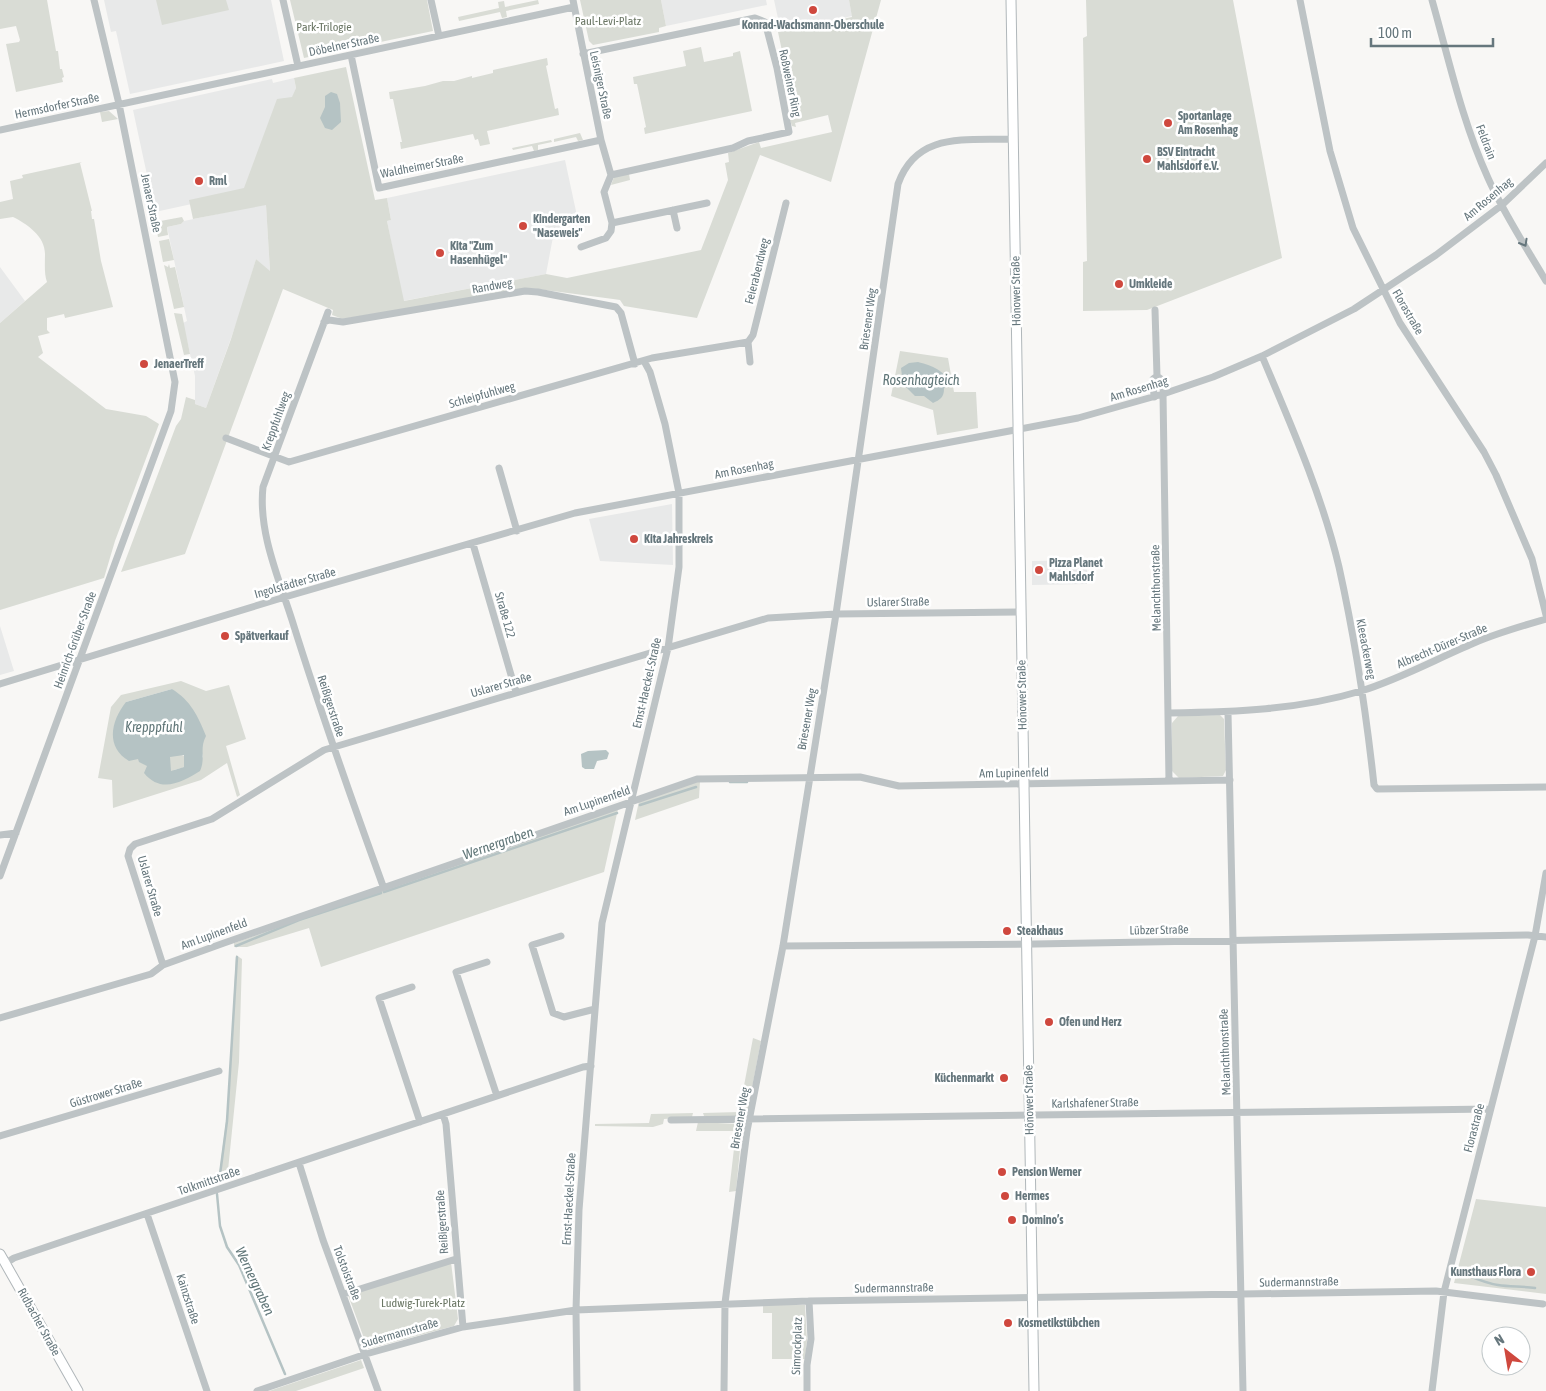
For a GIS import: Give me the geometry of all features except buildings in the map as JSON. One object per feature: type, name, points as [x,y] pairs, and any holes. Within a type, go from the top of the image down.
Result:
[{"type":"main road","name":"Hönower Straße","points":[[1011,0],[1034,1391]]},
{"type":"main road","name":"Ridbacher Straße","points":[[0,1254],[78,1391]]},
{"type":"street","name":"Jenaer Straße","points":[[94,0],[119,104],[172,362],[175,382],[170,411]]},
{"type":"street","points":[[283,0],[298,66]]},
{"type":"street","points":[[431,0],[439,36]]},
{"type":"street","name":"Florastraße","points":[[1300,0],[1330,151],[1353,228],[1400,323],[1484,452],[1496,476],[1532,559],[1546,615]]},
{"type":"street","name":"Feldrain","points":[[1432,0],[1468,129],[1488,180],[1546,281]]},
{"type":"street","name":"Döbelner Straße","points":[[119,104],[439,36],[573,4]]},
{"type":"street","name":"Leisniger Straße","points":[[573,4],[601,140],[611,175]]},
{"type":"street","name":"Roßweiner Ring","points":[[583,54],[755,18],[765,22],[777,68],[788,132],[748,141],[733,148],[611,175]]},
{"type":"street","name":"Waldheimer Straße","points":[[351,54],[379,188],[601,140]]},
{"type":"street","name":"Hermsdorfer Straße","points":[[0,130],[119,104]]},
{"type":"street","name":"Briesener Weg","points":[[724,1391],[725,1303],[750,1120],[782,946],[836,614],[898,184],[904,167],[914,155],[935,144],[1012,139]]},
{"type":"street","name":"Am Rosenhag","points":[[679,493],[1078,418],[1164,394],[1213,377],[1313,332],[1383,291],[1436,255],[1502,205],[1546,163]]},
{"type":"street","points":[[581,247],[606,238],[610,231],[612,223],[604,192],[611,175]]},
{"type":"street","points":[[612,223],[707,203]]},
{"type":"street","name":"Feierabendweg","points":[[748,342],[753,335],[786,203]]},
{"type":"street","points":[[673,210],[677,228]]},
{"type":"street","name":"Randweg","points":[[324,322],[329,320],[343,322],[525,291],[538,292],[616,307],[621,313],[635,364]]},
{"type":"street","name":"Melanchthonstraße","points":[[1154,396],[1153,380],[1157,376],[1155,310]]},
{"type":"street","points":[[324,322],[328,312]]},
{"type":"street","name":"Kreppfuhlweg","points":[[266,529],[263,511],[263,487],[324,322]]},
{"type":"street","points":[[748,342],[750,362]]},
{"type":"street","name":"Schleipfuhlweg","points":[[226,438],[289,462],[644,361],[687,351],[748,342]]},
{"type":"street","name":"Kleeackerweg","points":[[1262,356],[1299,444],[1338,566],[1363,690],[1374,784],[1377,789],[1546,787]]},
{"type":"street","name":"Ernst-Haeckel-Straße","points":[[577,1391],[576,1310],[579,1210],[602,923],[668,648],[679,567],[679,493],[665,424],[650,372],[644,361]]},
{"type":"street","name":"Melanchthonstraße","points":[[1157,376],[1162,379],[1164,394],[1169,781]]},
{"type":"street","name":"Heinrich-Grüber-Straße","points":[[0,876],[170,411]]},
{"type":"street","points":[[498,468],[517,531]]},
{"type":"street","name":"Ingolstädter Straße","points":[[0,684],[80,658],[285,597],[575,513],[679,493]]},
{"type":"street","name":"Reißigerstraße","points":[[266,529],[278,582],[285,597],[332,747],[383,886]]},
{"type":"street","name":"Straße 122","points":[[473,544],[516,692]]},
{"type":"street","name":"Uslarer Straße","points":[[162,965],[128,856],[130,849],[135,844],[212,819],[286,772],[332,747],[768,618],[836,614],[1021,612]]},
{"type":"street","name":"Albrecht-Dürer-Straße","points":[[1169,713],[1228,713],[1307,704],[1363,690],[1474,643],[1546,619]]},
{"type":"street","name":"Melanchthonstraße","points":[[1228,713],[1243,1391]]},
{"type":"street","name":"Am Lupinenfeld","points":[[0,1018],[151,974],[162,965],[383,886],[697,779],[860,777],[899,786],[1230,780]]},
{"type":"street","points":[[0,835],[16,833]]},
{"type":"street","name":"Florastraße","points":[[1432,1391],[1444,1292],[1535,936],[1546,873]]},
{"type":"street","points":[[561,936],[532,945],[554,1013],[564,1017],[595,1009]]},
{"type":"street","name":"Lübzer Straße","points":[[782,946],[1546,937]]},
{"type":"street","points":[[487,962],[456,972],[497,1096]]},
{"type":"street","points":[[412,986],[379,998],[420,1122]]},
{"type":"street","name":"Tolkmittstraße","points":[[6,1264],[16,1258],[583,1067],[591,1066]]},
{"type":"street","name":"Güstrower Straße","points":[[0,1136],[219,1071]]},
{"type":"street","name":"Karlshafener Straße","points":[[671,1120],[1490,1109]]},
{"type":"street","name":"Reißigerstraße","points":[[443,1114],[446,1124],[463,1327]]},
{"type":"street","name":"Tolstoistraße","points":[[299,1163],[323,1240],[378,1391]]},
{"type":"street","name":"Kainzstraße","points":[[147,1214],[206,1391]]},
{"type":"street","points":[[344,1294],[456,1259]]},
{"type":"street","name":"Sudermannstraße","points":[[257,1391],[366,1354],[463,1327],[576,1310],[809,1301],[1444,1292],[1542,1304]]},
{"type":"street","name":"Simrockplatz","points":[[808,1391],[807,1365],[811,1339],[809,1301]]},
{"type":"shaded area","points":[[104,0],[271,0],[284,61],[130,94],[116,31],[111,32]]},
{"type":"shaded area","name":"Konrad-Wachsmann-Oberschule","points":[[661,0],[766,0],[767,5],[666,26]]},
{"type":"shaded area","name":"Konrad-Wachsmann-Oberschule","points":[[774,0],[849,0],[852,16],[781,32]]},
{"type":"shaded area","points":[[294,78],[296,88],[256,190],[155,212],[133,110],[272,79],[273,83]]},
{"type":"shaded area","points":[[565,160],[577,216],[553,237],[546,274],[403,301],[387,221],[391,220],[387,198]]},
{"type":"shaded area","points":[[266,204],[270,272],[256,259],[240,313],[206,408],[195,404],[195,376],[183,323],[187,321],[167,227],[181,224],[184,221]]},
{"type":"shaded area","points":[[0,267],[25,301],[0,323]]},
{"type":"shaded area","name":"Kita Jahreskreis","points":[[672,504],[673,565],[600,561],[589,519]]},
{"type":"shaded area","points":[[1087,560],[1087,584],[1032,585],[1032,561]]},
{"type":"shaded area","points":[[0,626],[14,671],[0,675]]},
{"type":"green space","points":[[0,0],[47,0],[56,51],[58,51],[60,69],[62,69],[64,77],[62,78],[63,82],[16,92],[6,44],[19,42],[20,40],[16,26],[0,29]]},
{"type":"green space","points":[[156,0],[226,0],[229,10],[162,25]]},
{"type":"green space","name":"Park-Trilogie","points":[[290,0],[427,0],[433,31],[304,58]]},
{"type":"green space","points":[[538,0],[539,4],[506,11],[507,17],[502,18],[500,12],[459,21],[458,17],[499,8],[498,2],[504,1],[505,7]]},
{"type":"green space","name":"Paul-Levi-Platz","points":[[580,0],[661,0],[666,26],[659,28],[659,32],[593,45],[589,41]]},
{"type":"green space","points":[[849,0],[881,0],[831,182],[760,155],[697,318],[624,306],[620,300],[530,288],[343,319],[332,315],[333,310],[283,289],[185,554],[121,572],[176,426],[181,419],[186,397],[195,400],[195,404],[206,408],[231,339],[256,259],[270,271],[266,205],[193,219],[189,200],[244,188],[277,99],[292,97],[296,88],[294,78],[346,67],[375,200],[387,198],[391,220],[387,221],[404,301],[546,274],[567,278],[701,250],[728,180],[725,163],[729,162],[728,153],[759,142],[761,148],[832,132],[828,115],[795,123],[796,127],[792,126],[790,120],[797,118],[789,81],[782,82],[780,71],[786,70],[778,32],[852,17]]},
{"type":"green space","name":"Sportanlage Am Rosenhag","points":[[1086,0],[1233,0],[1282,258],[1147,310],[1083,311],[1083,262],[1087,261],[1083,38],[1087,36]]},
{"type":"green space","points":[[701,47],[704,62],[733,56],[733,53],[740,51],[752,111],[645,134],[644,128],[646,127],[637,84],[634,84],[633,77],[686,66],[683,51]]},
{"type":"green space","points":[[547,58],[548,65],[546,66],[555,109],[558,108],[559,115],[487,131],[490,144],[480,146],[478,139],[475,140],[473,134],[401,149],[400,142],[402,142],[393,99],[390,99],[389,92],[443,81],[454,81],[472,76],[472,78],[493,73],[493,70]]},
{"type":"green space","points":[[109,111],[118,119],[102,122],[100,112]]},
{"type":"green space","points":[[580,133],[583,140],[578,141],[576,137],[554,142],[554,139]]},
{"type":"green space","points":[[551,140],[552,142],[538,145],[538,150],[534,151],[532,146],[513,150],[512,148]]},
{"type":"green space","points":[[82,162],[80,163],[113,307],[65,318],[64,314],[47,318],[47,330],[50,333],[38,336],[43,353],[38,357],[106,409],[146,416],[159,424],[115,541],[104,578],[0,610],[0,323],[47,282],[44,248],[39,236],[13,217],[0,219],[0,202],[13,199],[10,181],[23,178],[22,175]]},
{"type":"green space","points":[[629,174],[630,180],[611,185],[614,177]]},
{"type":"green space","points":[[182,217],[184,221],[181,224],[167,227],[168,235],[158,237],[155,222]]},
{"type":"green space","points":[[169,239],[174,260],[163,262],[159,241]]},
{"type":"green space","points":[[169,264],[170,268],[175,267],[184,307],[174,309],[164,265],[168,267]]},
{"type":"green space","points":[[174,313],[182,314],[190,354],[184,355]]},
{"type":"green space","points":[[900,351],[948,358],[954,392],[976,392],[978,428],[937,435],[933,410],[891,396]]},
{"type":"green space","points":[[181,681],[206,691],[229,685],[246,739],[226,746],[240,795],[237,797],[227,763],[201,780],[113,808],[112,780],[98,778],[111,707],[121,695]],"holes":[[[172,689],[200,746],[203,757],[172,782],[174,770],[185,767],[185,756],[165,751],[126,702]]]},
{"type":"green space","points":[[1220,715],[1224,719],[1226,770],[1223,776],[1179,778],[1172,771],[1172,723],[1178,716]]},
{"type":"green space","points":[[700,781],[699,798],[635,820],[639,801]]},
{"type":"green space","points":[[618,809],[604,872],[321,967],[309,928],[247,947],[234,947],[234,943]]},
{"type":"green space","points":[[236,955],[242,959],[239,1062],[227,1180],[218,1183],[228,1106]]},
{"type":"green space","points":[[753,1038],[761,1041],[747,1114],[743,1116],[704,1116],[703,1113],[739,1112]]},
{"type":"green space","points":[[693,1113],[692,1117],[664,1119],[663,1124],[653,1127],[595,1126],[595,1124],[649,1123],[651,1114]]},
{"type":"green space","points":[[698,1122],[737,1124],[742,1129],[736,1191],[729,1192],[736,1131],[696,1131]]},
{"type":"green space","name":"Kunsthaus Flora","points":[[1476,1199],[1546,1207],[1546,1294],[1454,1283]]},
{"type":"green space","name":"Ludwig-Turek-Platz","points":[[451,1262],[458,1319],[454,1326],[368,1349],[348,1295]]},
{"type":"green space","points":[[763,1305],[805,1305],[807,1341],[805,1359],[772,1359],[772,1313],[763,1313]]},
{"type":"green space","points":[[361,1360],[364,1368],[296,1391],[269,1391]]},
{"type":"water","points":[[331,92],[337,94],[340,103],[341,122],[332,130],[325,128],[320,118],[325,107],[325,96]]},
{"type":"water","name":"Rosenhagteich","points":[[918,362],[936,368],[946,378],[947,382],[942,396],[933,403],[924,396],[915,396],[903,384],[901,368],[909,363]]},
{"type":"water","name":"Krepppfuhl","points":[[172,689],[179,694],[197,716],[206,736],[200,771],[172,784],[157,783],[144,773],[147,766],[139,762],[138,759],[129,761],[121,755],[116,749],[113,733],[117,717],[126,702]],"holes":[[[184,755],[184,767],[171,771],[170,757]]]},
{"type":"water","points":[[606,750],[609,753],[607,759],[597,761],[594,769],[582,767],[581,754],[588,751]]},
{"type":"waterway","name":"Wernergraben","points":[[730,782],[747,782]]},
{"type":"waterway","name":"Wernergraben","points":[[640,805],[696,787]]},
{"type":"waterway","name":"Wernergraben","points":[[384,892],[617,813]]},
{"type":"waterway","name":"Wernergraben","points":[[236,946],[299,920],[381,893]]},
{"type":"waterway","name":"Wernergraben","points":[[219,1182],[227,1121],[237,957]]},
{"type":"waterway","name":"Wernergraben","points":[[217,1194],[220,1226],[227,1247],[239,1265],[285,1374]]},
{"type":"waterway","name":"Wernergraben","points":[[1460,1272],[1493,1284],[1535,1288]]},
{"type":"place","name":"Konrad-Wachsmann-Oberschule","points":[[813,10]]},
{"type":"place","name":"Sportanlage Am Rosenhag","points":[[1168,123]]},
{"type":"place","name":"BSV Eintracht Mahlsdorf e.V.","points":[[1147,159]]},
{"type":"place","name":"Rml","points":[[199,181]]},
{"type":"place","name":"Kindergarten \"Naseweis\"","points":[[523,226]]},
{"type":"place","name":"Kita \"Zum Hasenhügel\"","points":[[440,253]]},
{"type":"place","name":"Umkleide","points":[[1119,284]]},
{"type":"place","name":"JenaerTreff","points":[[144,364]]},
{"type":"place","name":"Kita Jahreskreis","points":[[634,539]]},
{"type":"place","name":"Pizza Planet Mahlsdorf","points":[[1039,570]]},
{"type":"place","name":"Spätverkauf","points":[[225,636]]},
{"type":"place","name":"Steakhaus","points":[[1007,931]]},
{"type":"place","name":"Ofen und Herz","points":[[1049,1022]]},
{"type":"place","name":"Küchenmarkt","points":[[1004,1078]]},
{"type":"place","name":"Pension Werner","points":[[1002,1172]]},
{"type":"place","name":"Hermes","points":[[1005,1196]]},
{"type":"place","name":"Domino’s","points":[[1012,1220]]},
{"type":"place","name":"Kunsthaus Flora","points":[[1531,1272]]},
{"type":"place","name":"Kosmetikstübchen","points":[[1008,1323]]}]
